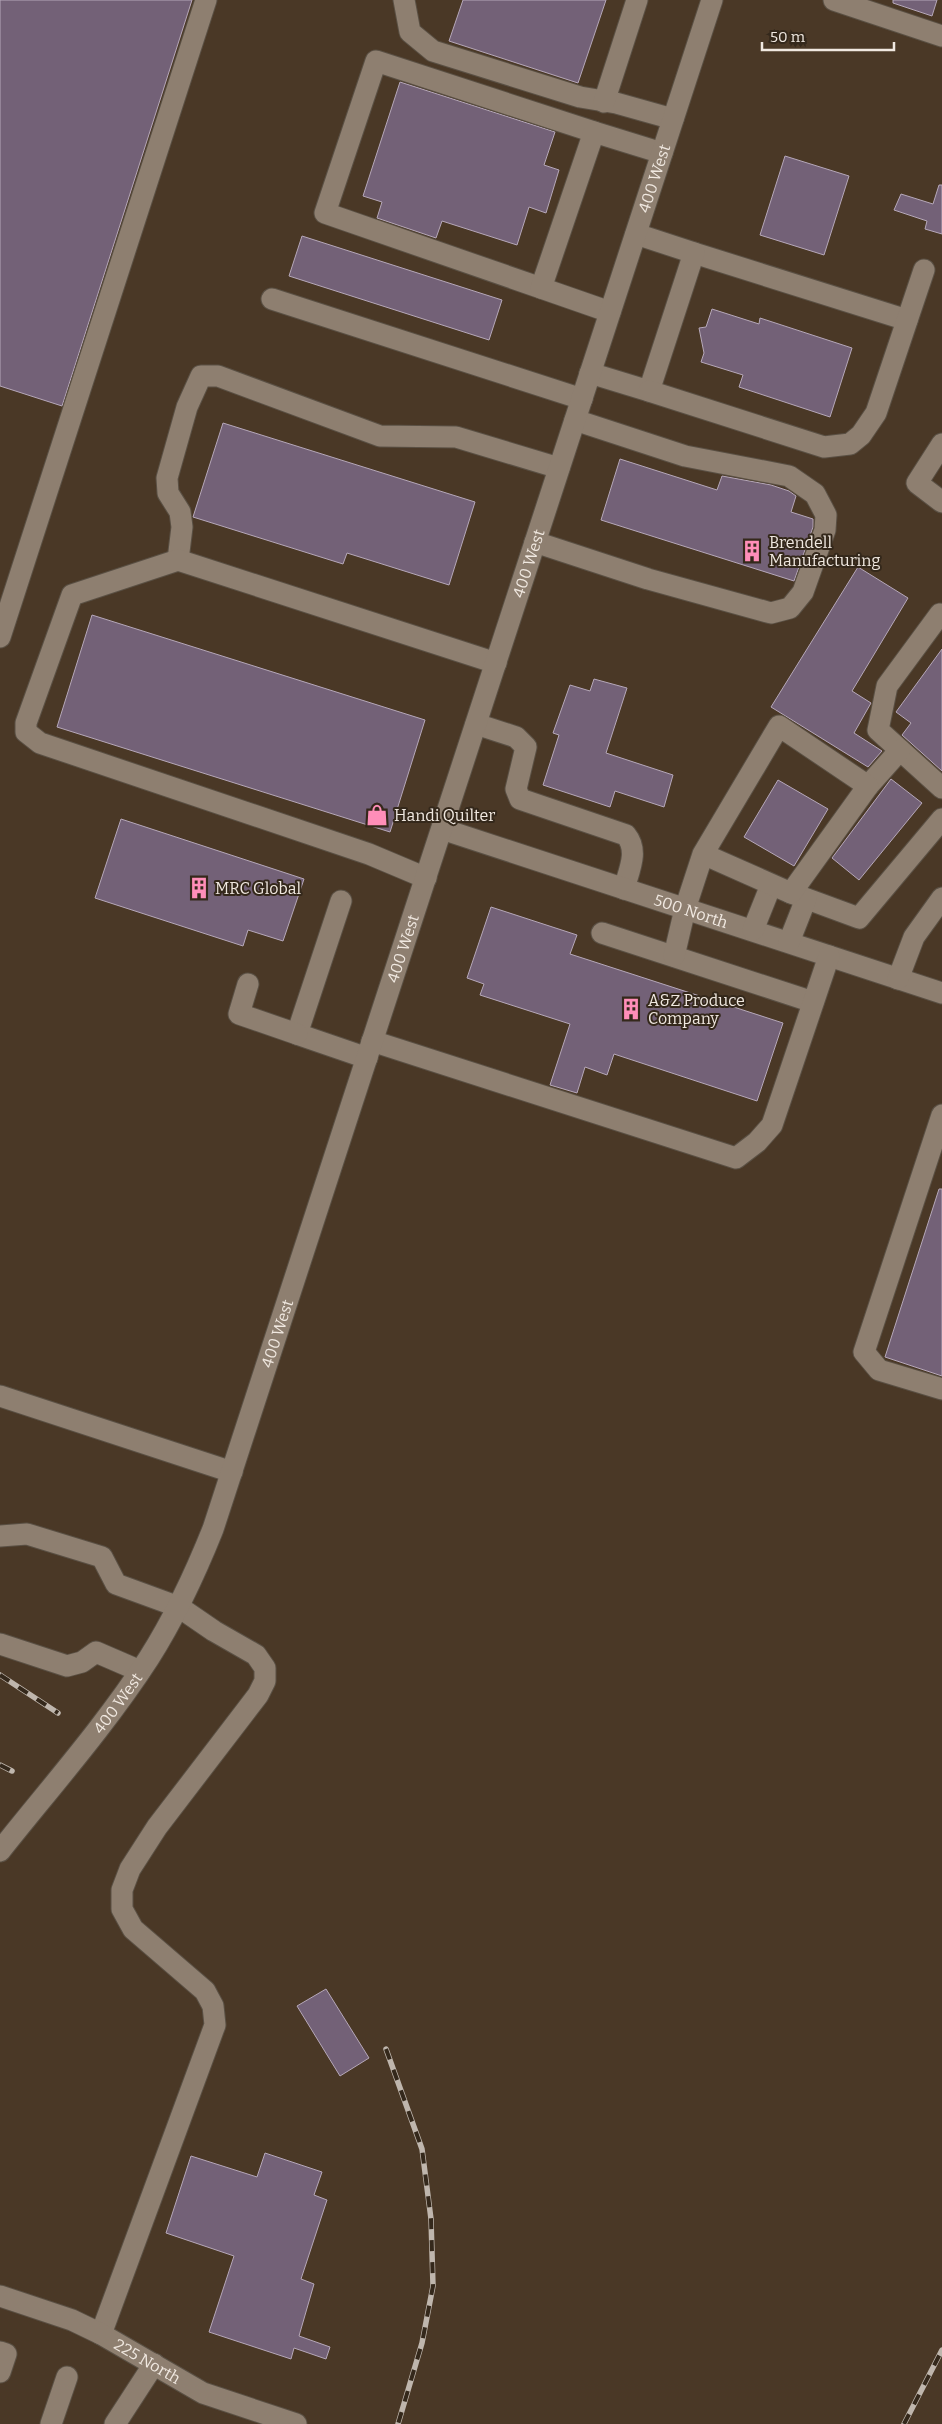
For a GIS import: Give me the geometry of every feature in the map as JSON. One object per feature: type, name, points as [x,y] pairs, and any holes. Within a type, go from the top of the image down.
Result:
[{"type":"street","points":[[0,637],[206,0]]},
{"type":"street","points":[[404,0],[410,32],[433,51],[580,97],[604,102],[616,102],[673,119]]},
{"type":"street","points":[[604,102],[637,0]]},
{"type":"street","name":"400 West","points":[[0,1851],[112,1710],[140,1671],[179,1607],[203,1555],[232,1472],[712,0]]},
{"type":"street","points":[[834,0],[942,36]]},
{"type":"street","points":[[610,312],[325,213],[376,61],[662,153]]},
{"type":"street","points":[[541,288],[594,132]]},
{"type":"street","points":[[636,234],[908,320]]},
{"type":"street","points":[[649,391],[694,253]]},
{"type":"street","points":[[590,373],[824,447],[850,444],[861,435],[876,413],[924,270]]},
{"type":"street","points":[[272,299],[582,400]]},
{"type":"street","points":[[178,560],[182,527],[180,512],[168,493],[167,478],[187,407],[201,376],[218,376],[380,436],[456,437],[560,468]]},
{"type":"street","points":[[535,542],[648,579],[771,614],[790,608],[803,592],[825,530],[826,515],[815,494],[789,476],[685,456],[575,420]]},
{"type":"street","points":[[942,444],[918,483],[942,502]]},
{"type":"street","points":[[426,878],[369,854],[40,743],[32,739],[26,732],[26,723],[72,595],[178,560],[496,663]]},
{"type":"street","points":[[940,614],[887,686],[878,730],[942,788]]},
{"type":"street","points":[[476,724],[516,737],[526,747],[516,789],[520,799],[626,835],[632,843],[634,854],[624,889]]},
{"type":"street","points":[[674,956],[685,909],[703,854],[779,726],[868,786]]},
{"type":"street","points":[[789,942],[799,896],[868,786],[900,750]]},
{"type":"street","points":[[703,854],[771,885],[859,918],[942,819]]},
{"type":"street","name":"500 North","points":[[442,829],[942,993]]},
{"type":"street","points":[[753,930],[771,885]]},
{"type":"street","points":[[898,978],[914,937],[942,898]]},
{"type":"street","points":[[296,1034],[341,901]]},
{"type":"street","points":[[602,933],[813,1002]]},
{"type":"street","points":[[248,984],[239,1014],[296,1034],[370,1049],[736,1158],[757,1142],[772,1125],[829,956]]},
{"type":"street","points":[[942,1115],[864,1352],[879,1370],[942,1389]]},
{"type":"street","points":[[0,1396],[232,1472]]},
{"type":"street","points":[[0,1536],[27,1534],[102,1557],[116,1584],[179,1607],[214,1631],[256,1655],[265,1668],[265,1681],[258,1695],[157,1827],[130,1869],[122,1890],[122,1909],[133,1929],[205,1991],[213,2006],[214,2025],[101,2334]]},
{"type":"street","points":[[0,1644],[66,1666],[82,1662],[96,1652],[140,1671]]},
{"type":"street","name":"225 North","points":[[0,2296],[72,2320],[101,2334],[204,2393],[296,2424]]},
{"type":"street","points":[[0,2352],[6,2354],[0,2372]]},
{"type":"street","points":[[115,2424],[154,2364]]},
{"type":"street","points":[[51,2424],[67,2377]]},
{"type":"shaded area","points":[[0,0],[942,0],[942,2424],[0,2424]]},
{"type":"building","points":[[0,0],[192,0],[62,406],[0,386]]},
{"type":"building","points":[[463,0],[606,0],[578,83],[449,41]]},
{"type":"building","points":[[893,0],[937,0],[932,16],[893,3]]},
{"type":"building","points":[[400,82],[555,132],[544,165],[559,170],[546,213],[529,207],[517,245],[442,221],[436,238],[377,218],[382,202],[363,196]]},
{"type":"building","points":[[785,156],[849,176],[824,255],[760,235]]},
{"type":"building","points":[[939,185],[942,185],[942,234],[925,229],[927,221],[894,210],[901,194],[933,204]]},
{"type":"building","points":[[302,236],[502,300],[489,340],[289,276]]},
{"type":"building","points":[[712,309],[759,324],[760,318],[852,348],[830,417],[739,387],[743,375],[701,362],[704,353],[699,328],[706,327]]},
{"type":"building","points":[[223,423],[475,502],[449,585],[347,553],[343,564],[193,517]]},
{"type":"building","name":"Brendell Manufacturing","points":[[620,459],[717,490],[722,476],[771,485],[789,491],[796,496],[791,512],[813,519],[813,527],[794,581],[601,520]]},
{"type":"building","points":[[858,567],[908,598],[852,691],[871,703],[854,733],[882,751],[868,767],[771,707]]},
{"type":"building","points":[[92,615],[425,720],[390,832],[57,727]]},
{"type":"building","points":[[942,649],[942,771],[902,735],[911,723],[896,712]]},
{"type":"building","points":[[594,679],[627,688],[606,753],[673,775],[664,807],[615,791],[610,807],[543,785],[559,735],[553,733],[570,685],[590,691]]},
{"type":"building","points":[[891,779],[922,803],[859,880],[832,858]]},
{"type":"building","points":[[778,780],[828,809],[794,866],[744,837]]},
{"type":"building","name":"MRC Global","points":[[121,819],[304,879],[283,941],[248,930],[243,946],[95,898]]},
{"type":"building","name":"A&Z Produce Company","points":[[491,907],[577,935],[570,954],[783,1023],[757,1101],[614,1054],[607,1075],[585,1067],[577,1093],[550,1085],[570,1024],[480,995],[484,984],[467,978]]},
{"type":"building","points":[[939,1189],[942,1189],[942,1376],[885,1357]]},
{"type":"building","points":[[326,1989],[369,2058],[340,2076],[297,2006]]},
{"type":"building","points":[[265,2153],[322,2172],[314,2195],[327,2200],[301,2279],[314,2284],[299,2336],[330,2347],[326,2359],[294,2348],[291,2359],[209,2332],[234,2256],[166,2233],[191,2156],[257,2177]]},
{"type":"railway","points":[[0,1675],[58,1713]]},
{"type":"railway","points":[[0,1765],[12,1771]]},
{"type":"railway","points":[[386,2049],[422,2149],[431,2219],[433,2286],[422,2343],[398,2424]]},
{"type":"railway","points":[[904,2424],[942,2350]]},
{"type":"place","name":"Brendell Manufacturing","points":[[752,551]]},
{"type":"place","name":"Handi Quilter","points":[[377,815]]},
{"type":"place","name":"MRC Global","points":[[199,888]]},
{"type":"place","name":"A&Z Produce Company","points":[[631,1009]]}]
